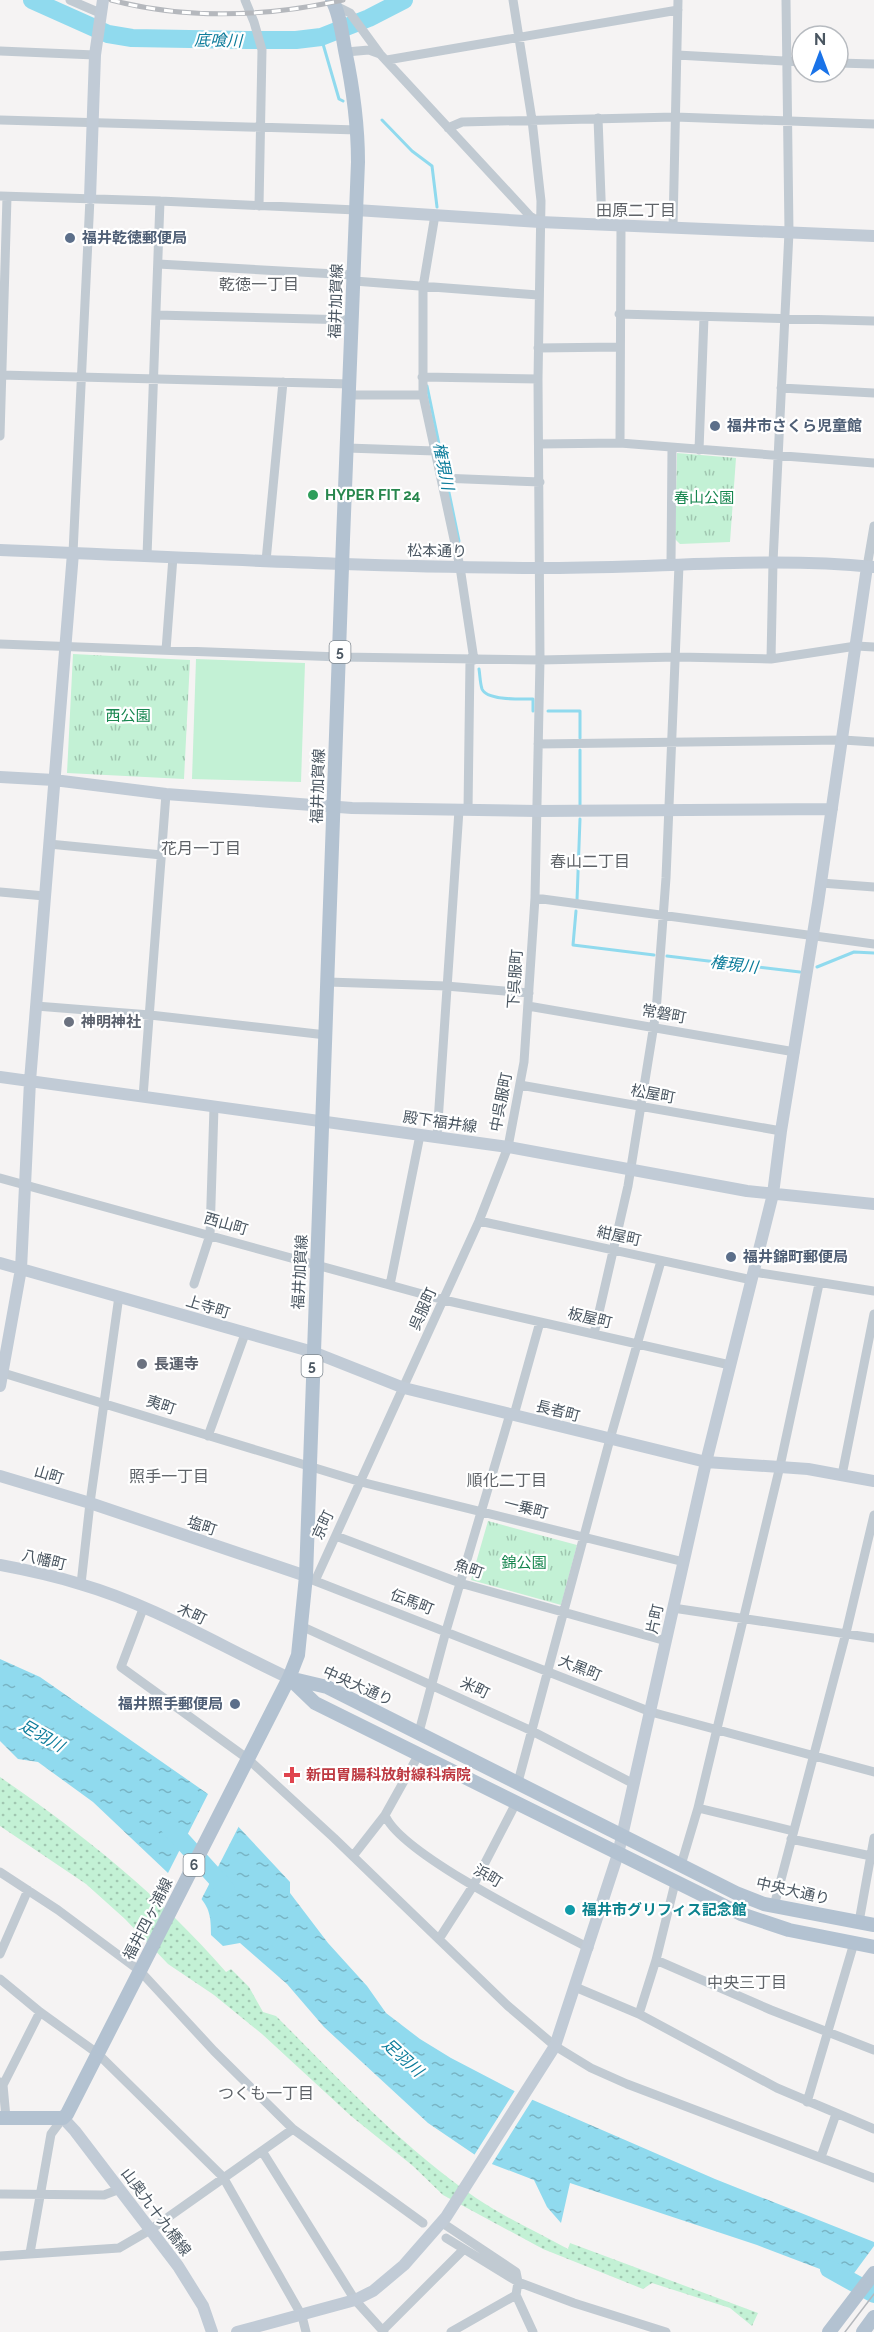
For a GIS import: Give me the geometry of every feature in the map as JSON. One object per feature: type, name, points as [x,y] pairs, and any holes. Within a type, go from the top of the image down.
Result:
[{"type":"main road","name":"福井加賀線","points":[[310,1579],[313,1352],[358,130],[345,46],[334,3]]},
{"type":"main road","name":"京町","points":[[289,1678],[298,1655],[310,1579]]},
{"type":"main road","name":"中央大通り","points":[[289,1678],[323,1685],[736,1893],[774,1906],[874,1925]]},
{"type":"main road","name":"中央大通り","points":[[289,1678],[315,1703],[675,1883],[765,1924],[874,1947]]},
{"type":"main road","name":"福井四ヶ浦線","points":[[63,2118],[289,1678]]},
{"type":"main road","points":[[3,2118],[63,2118]]},
{"type":"main road","points":[[829,2332],[874,2273]]},
{"type":"main road","points":[[863,2332],[874,2317]]},
{"type":"street","points":[[70,0],[100,15]]},
{"type":"street","points":[[0,1386],[21,1269],[30,1081],[73,553],[96,50],[103,0]]},
{"type":"street","points":[[245,0],[262,50],[259,206]]},
{"type":"street","name":"下呉服町","points":[[513,0],[532,120],[541,201],[538,295],[540,660],[535,898],[524,1062]]},
{"type":"street","points":[[771,659],[773,562],[789,232],[786,0]]},
{"type":"street","points":[[334,3],[350,13],[383,57],[530,216],[540,222]]},
{"type":"street","points":[[345,46],[369,50],[383,57],[520,36],[678,5],[673,227]]},
{"type":"street","points":[[0,51],[96,50]]},
{"type":"street","points":[[677,55],[788,61]]},
{"type":"street","points":[[850,63],[874,64]]},
{"type":"street","points":[[448,128],[462,122],[675,117],[874,124]]},
{"type":"street","points":[[598,118],[602,224]]},
{"type":"street","points":[[0,120],[358,130]]},
{"type":"street","points":[[0,436],[4,197],[160,201],[621,226],[874,236]]},
{"type":"street","points":[[147,556],[160,201]]},
{"type":"street","points":[[435,215],[426,287],[423,395],[435,451],[446,478],[472,660],[464,810],[446,986],[437,1137]]},
{"type":"street","points":[[620,443],[621,226]]},
{"type":"street","points":[[158,264],[354,278],[426,287],[538,295]]},
{"type":"street","points":[[619,314],[874,321]]},
{"type":"street","points":[[156,315],[352,320]]},
{"type":"street","points":[[699,450],[704,317]]},
{"type":"street","points":[[538,348],[620,347]]},
{"type":"street","points":[[1,375],[283,382],[423,395]]},
{"type":"street","points":[[422,377],[538,379]]},
{"type":"street","points":[[266,561],[283,382]]},
{"type":"street","points":[[781,388],[874,393]]},
{"type":"street","points":[[539,444],[620,443],[874,463]]},
{"type":"street","points":[[347,448],[435,451]]},
{"type":"street","points":[[594,1334],[615,1251],[631,1170],[653,1028],[664,915],[676,657],[672,448]]},
{"type":"street","points":[[446,478],[540,482]]},
{"type":"street","points":[[871,567],[874,526]]},
{"type":"street","name":"松本通り","points":[[0,550],[460,567],[541,568],[773,562],[871,567]]},
{"type":"street","points":[[166,650],[173,557]]},
{"type":"street","name":"片町","points":[[237,2332],[355,2300],[373,2291],[404,2265],[444,2220],[555,2046],[623,1835],[706,1462],[773,1194],[856,646],[871,567]]},
{"type":"street","points":[[0,644],[472,660],[676,657],[771,659],[856,646],[874,647]]},
{"type":"street","points":[[538,744],[843,740],[874,742]]},
{"type":"street","points":[[0,777],[54,780],[166,794],[334,807],[537,811],[832,809]]},
{"type":"street","points":[[143,1097],[166,794]]},
{"type":"street","points":[[49,844],[162,855]]},
{"type":"street","points":[[821,883],[874,888]]},
{"type":"street","points":[[0,892],[45,896]]},
{"type":"street","points":[[535,898],[874,944]]},
{"type":"street","points":[[328,982],[446,986],[529,993]]},
{"type":"street","points":[[36,1006],[150,1015],[326,1035]]},
{"type":"street","name":"常磐町","points":[[528,1006],[795,1052]]},
{"type":"street","name":"中呉服町","points":[[508,1147],[524,1062]]},
{"type":"street","name":"殿下福井線","points":[[0,1077],[508,1147],[773,1194],[874,1204]]},
{"type":"street","name":"松屋町","points":[[520,1085],[781,1131]]},
{"type":"street","points":[[194,1284],[210,1235],[214,1107]]},
{"type":"street","points":[[390,1285],[420,1135]]},
{"type":"street","name":"呉服町","points":[[361,1482],[480,1221],[508,1147]]},
{"type":"street","name":"西山町","points":[[0,1178],[444,1300]]},
{"type":"street","name":"紺屋町","points":[[480,1221],[661,1261],[753,1276],[874,1291]]},
{"type":"street","points":[[518,1782],[610,1439],[661,1261]]},
{"type":"street","name":"上寺町","points":[[0,1263],[313,1352],[404,1388]]},
{"type":"street","points":[[681,1865],[698,1808],[780,1466],[819,1284]]},
{"type":"street","points":[[81,1584],[119,1296]]},
{"type":"street","name":"板屋町","points":[[444,1300],[730,1365]]},
{"type":"street","points":[[842,1475],[874,1314]]},
{"type":"street","points":[[419,1732],[460,1583],[540,1322]]},
{"type":"street","points":[[208,1436],[245,1334]]},
{"type":"street","name":"夷町","points":[[1,1372],[310,1466]]},
{"type":"street","name":"長者町","points":[[404,1388],[706,1462],[780,1466],[874,1481]]},
{"type":"street","name":"一乗町","points":[[310,1466],[361,1482],[684,1562]]},
{"type":"street","name":"山町","points":[[0,1476],[90,1503]]},
{"type":"street","name":"京町","points":[[310,1579],[336,1536],[361,1482]]},
{"type":"street","name":"塩町","points":[[90,1503],[310,1579]]},
{"type":"street","points":[[774,1906],[846,1633],[874,1515]]},
{"type":"street","name":"魚町","points":[[336,1536],[460,1583],[666,1641]]},
{"type":"street","name":"八幡町","points":[[0,1565],[81,1584]]},
{"type":"street","name":"伝馬町","points":[[310,1579],[498,1651]]},
{"type":"street","name":"木町","points":[[81,1584],[195,1632],[289,1678]]},
{"type":"street","points":[[673,1608],[874,1638]]},
{"type":"street","points":[[143,1609],[122,1667],[246,1762],[353,1856],[508,2006],[555,2046],[591,2068],[627,2084],[874,2178]]},
{"type":"street","name":"米町","points":[[301,1626],[532,1731],[634,1784]]},
{"type":"street","name":"大黒町","points":[[498,1651],[651,1712],[874,1772]]},
{"type":"street","points":[[353,1856],[385,1815],[419,1754]]},
{"type":"street","points":[[439,1939],[473,1886],[516,1803]]},
{"type":"street","points":[[698,1808],[871,1856]]},
{"type":"street","name":"浜町","points":[[385,1815],[388,1822],[406,1842],[473,1886],[588,1948]]},
{"type":"street","points":[[859,1922],[874,1838]]},
{"type":"street","points":[[0,1872],[142,1968],[214,2051],[294,2129],[423,2223]]},
{"type":"street","points":[[639,2014],[656,1960],[675,1883]]},
{"type":"street","points":[[0,1954],[28,1890]]},
{"type":"street","points":[[807,2102],[854,1943]]},
{"type":"street","points":[[656,1960],[720,1989],[874,2050]]},
{"type":"street","points":[[0,1979],[40,2012],[97,2053],[223,2177],[302,2316],[306,2332]]},
{"type":"street","points":[[575,1987],[639,2014],[807,2102],[874,2129]]},
{"type":"street","points":[[3,2118],[2,2083],[40,2012]]},
{"type":"street","points":[[821,2157],[836,2114]]},
{"type":"street","points":[[30,2253],[51,2134],[63,2118]]},
{"type":"street","name":"山奥九十九橋線","points":[[63,2118],[120,2189],[195,2292],[212,2332]]},
{"type":"street","points":[[0,2256],[119,2248],[150,2230],[294,2129]]},
{"type":"street","points":[[262,2151],[355,2300],[384,2331],[464,2249]]},
{"type":"street","points":[[0,2194],[104,2195],[120,2189]]},
{"type":"street","points":[[444,2220],[516,2272],[518,2282],[516,2295],[533,2332]]},
{"type":"street","points":[[446,2238],[518,2282],[631,2327],[666,2332]]},
{"type":"street","points":[[451,2332],[516,2295]]},
{"type":"green space","name":"春山公園","points":[[677,453],[736,458],[730,542],[680,544],[675,539]]},
{"type":"green space","name":"西公園","points":[[73,654],[190,660],[184,779],[67,773]]},
{"type":"green space","points":[[196,659],[305,663],[301,782],[192,779]]},
{"type":"green space","name":"錦公園","points":[[488,1521],[577,1545],[561,1605],[471,1580]]},
{"type":"green space","points":[[0,1777],[119,1867],[175,1917],[226,1972],[231,1969],[249,1987],[263,2012],[276,2016],[397,2135],[476,2198],[568,2249],[570,2243],[758,2313],[752,2326],[730,2308],[652,2283],[643,2289],[543,2249],[443,2195],[413,2166],[351,2116],[262,2034],[214,1995],[168,1964],[125,1919],[86,1884],[0,1826]]},
{"type":"water","points":[[0,1659],[40,1677],[208,1794],[168,1873],[93,1802],[38,1762],[18,1759],[0,1741]]},
{"type":"water","points":[[233,1821],[290,1882],[290,1893],[328,1943],[367,1986],[386,2013],[420,2039],[526,2097],[715,2179],[874,2242],[874,2246],[849,2280],[757,2245],[570,2183],[561,2223],[547,2207],[534,2180],[484,2161],[428,2123],[324,2027],[287,1984],[240,1943],[223,1946],[211,1935],[209,1913],[198,1895]]},
{"type":"pier","points":[[234,1818],[240,1824],[200,1902],[195,1894],[230,1819]]},
{"type":"pier","points":[[516,2089],[534,2097],[490,2167],[482,2164],[473,2157]]},
{"type":"waterway","name":"底喰川","points":[[32,0],[108,34],[132,38],[247,40],[296,40],[321,37],[369,18],[404,0]]},
{"type":"waterway","name":"権現川","points":[[321,37],[339,99],[343,101]]},
{"type":"waterway","name":"権現川","points":[[382,120],[412,151],[432,166],[437,207]]},
{"type":"waterway","name":"権現川","points":[[427,386],[459,541]]},
{"type":"waterway","name":"権現川","points":[[479,669],[481,687],[485,693],[497,697],[533,699],[533,711]]},
{"type":"waterway","name":"権現川","points":[[548,711],[580,711],[580,738]]},
{"type":"waterway","name":"権現川","points":[[580,750],[580,805]]},
{"type":"waterway","name":"権現川","points":[[577,900],[580,819]]},
{"type":"waterway","name":"権現川","points":[[576,911],[573,945],[654,955]]},
{"type":"waterway","name":"権現川","points":[[817,967],[854,952],[874,953]]},
{"type":"waterway","name":"権現川","points":[[667,956],[800,972]]},
{"type":"waterway","name":"足羽川","points":[[168,1825],[226,1889]]},
{"type":"waterway","name":"足羽川","points":[[829,2269],[874,2294]]},
{"type":"tram line","points":[[845,2332],[874,2294]]},
{"type":"railway","points":[[111,0],[169,11],[227,14],[285,10],[343,0]]},
{"type":"place","name":"福井乾徳郵便局","points":[[70,238]]},
{"type":"place","name":"福井市さくら児童館","points":[[715,426]]},
{"type":"place","name":"HYPER FIT 24","points":[[313,495]]},
{"type":"place","name":"神明神社","points":[[69,1022]]},
{"type":"place","name":"福井錦町郵便局","points":[[731,1257]]},
{"type":"place","name":"長運寺","points":[[142,1364]]},
{"type":"place","name":"福井照手郵便局","points":[[235,1704]]},
{"type":"place","name":"新田胃腸科放射線科病院","points":[[292,1775]]},
{"type":"place","name":"福井市グリフィス記念館","points":[[570,1910]]},
{"type":"district","name":"田原二丁目","points":[[636,210]]},
{"type":"district","name":"乾徳一丁目","points":[[259,284]]},
{"type":"district","name":"花月一丁目","points":[[201,848]]},
{"type":"district","name":"春山二丁目","points":[[590,861]]},
{"type":"district","name":"照手一丁目","points":[[169,1476]]},
{"type":"district","name":"順化二丁目","points":[[507,1480]]},
{"type":"district","name":"中央三丁目","points":[[747,1982]]},
{"type":"district","name":"つくも一丁目","points":[[266,2093]]}]
